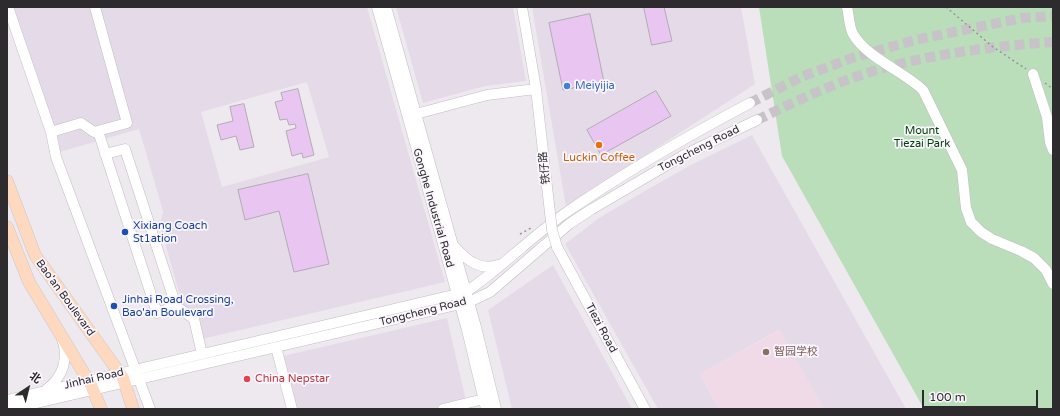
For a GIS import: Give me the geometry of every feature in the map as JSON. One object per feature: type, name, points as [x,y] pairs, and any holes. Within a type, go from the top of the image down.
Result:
[{"type":"main road","name":"Bao'an Boulevard","points":[[7,181],[35,255],[122,378],[133,409]]},
{"type":"main road","name":"Bao'an Boulevard","points":[[7,227],[29,282],[90,385],[100,409]]},
{"type":"street","points":[[8,7],[50,132],[56,157],[150,409]]},
{"type":"street","points":[[50,132],[81,123],[94,132],[127,123],[95,7]]},
{"type":"street","name":"Gonghe Industrial Road","points":[[377,7],[496,409]]},
{"type":"street","name":"Gonghe Industrial Road","points":[[386,7],[453,246],[485,404]]},
{"type":"street","points":[[416,114],[486,95],[536,89],[522,7]]},
{"type":"street","points":[[847,7],[852,33],[862,46],[913,81],[923,90],[962,170],[966,208],[971,222],[981,232],[992,239],[1034,258],[1046,270],[1053,284]]},
{"type":"street","points":[[1033,74],[1047,117],[1050,142],[1053,150]]},
{"type":"street","name":"铁仔路","points":[[536,89],[552,230],[557,247]]},
{"type":"street","name":"Tongcheng Road","points":[[137,374],[276,347],[463,298],[562,216],[586,199],[702,129],[750,103]]},
{"type":"street","name":"Tongcheng Road","points":[[137,374],[202,354],[490,292],[569,224],[592,208],[684,156],[757,120]]},
{"type":"street","points":[[98,131],[157,312],[176,306]]},
{"type":"street","points":[[105,154],[125,149],[176,306],[194,319],[202,354]]},
{"type":"street","points":[[453,246],[469,261],[477,266],[496,266],[506,262]]},
{"type":"street","name":"Tiezi Road","points":[[557,247],[645,409]]},
{"type":"street","points":[[50,400],[64,365],[64,350],[61,336]]},
{"type":"street","points":[[276,347],[292,409]]},
{"type":"street","name":"Jinhai Road","points":[[11,409],[50,400],[90,385],[137,374]]},
{"type":"street","name":"Jinhai Road","points":[[7,400],[50,400]]},
{"type":"street","points":[[443,409],[485,404]]},
{"type":"path","points":[[946,7],[993,47],[1033,74],[1053,90]]},
{"type":"shaded area","points":[[13,7],[367,7],[445,282],[202,339],[196,313],[183,307],[160,225],[163,211],[139,129],[60,152]],"holes":[[[307,82],[329,157],[222,187],[201,112]]]},
{"type":"shaded area","points":[[396,7],[513,7],[526,81],[485,86],[423,103]]},
{"type":"shaded area","points":[[532,7],[741,7],[755,84],[566,207]]},
{"type":"shaded area","points":[[752,135],[906,409],[824,409],[779,330],[700,374],[719,409],[658,409],[565,244],[599,218],[650,188],[689,166]]},
{"type":"shaded area","points":[[553,265],[632,409],[512,409],[488,310]]},
{"type":"shaded area","points":[[447,318],[468,409],[292,409],[279,357]]},
{"type":"shaded area","name":"智园学校","points":[[780,330],[824,409],[719,409],[700,374]]},
{"type":"green space","name":"Mount Tiezai Park","points":[[759,7],[1053,7],[1053,409],[924,409],[782,156]]},
{"type":"building","points":[[644,7],[664,7],[672,41],[652,45]]},
{"type":"building","points":[[590,14],[604,82],[563,90],[549,23]]},
{"type":"building","points":[[298,89],[314,155],[303,158],[302,153],[292,156],[286,131],[296,128],[295,124],[289,125],[287,119],[280,120],[275,102],[283,100],[281,93]]},
{"type":"building","points":[[656,91],[671,116],[601,155],[587,130]]},
{"type":"building","points":[[244,104],[254,147],[240,150],[236,136],[221,140],[217,125],[233,121],[230,107]]},
{"type":"building","points":[[308,174],[329,264],[294,272],[279,211],[245,220],[238,190]]},
{"type":"tunnel","points":[[750,103],[801,77],[852,58],[915,40],[1022,18],[1053,16]]},
{"type":"tunnel","points":[[757,120],[832,86],[880,69],[954,53],[1005,46],[1053,42]]},
{"type":"place","name":"Meiyijia","points":[[567,86]]},
{"type":"place","name":"Luckin Coffee","points":[[599,145]]},
{"type":"place","name":"Xixiang Coach St1ation","points":[[125,232]]},
{"type":"place","name":"Jinhai Road Crossing, Bao'an Boulevard","points":[[114,306]]},
{"type":"place","name":"智园学校","points":[[766,352]]},
{"type":"place","name":"China Nepstar","points":[[247,379]]}]
